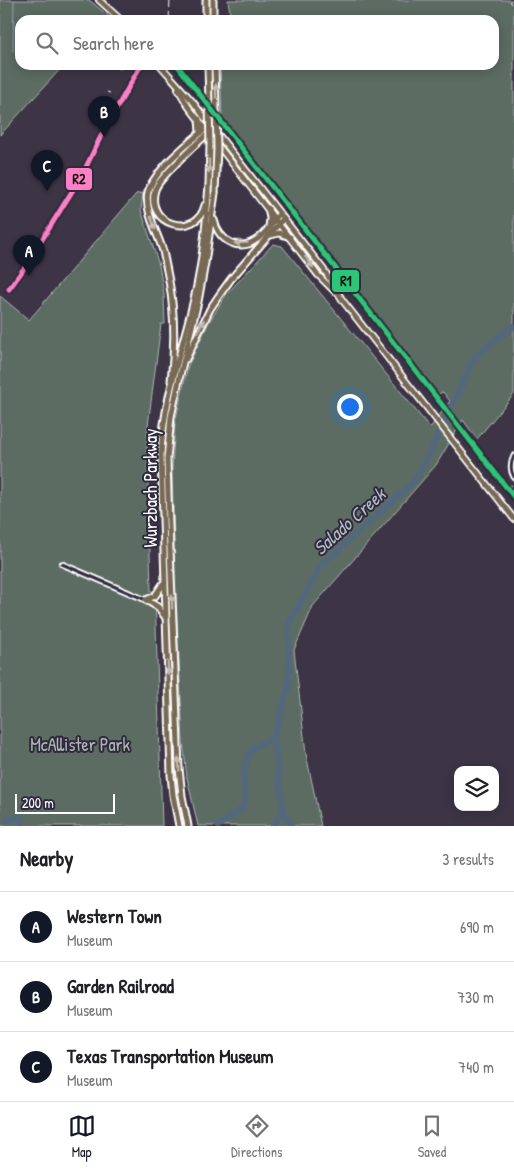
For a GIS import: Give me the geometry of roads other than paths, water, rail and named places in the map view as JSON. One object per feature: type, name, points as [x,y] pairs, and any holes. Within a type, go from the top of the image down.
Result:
[{"type":"highway","points":[[206,0],[206,15]]},
{"type":"highway","points":[[213,0],[213,15]]},
{"type":"highway","name":"Wurzbach Parkway","points":[[179,826],[171,775],[160,466],[162,433],[195,297],[206,225],[210,144],[208,70]]},
{"type":"highway","name":"Wurzbach Parkway","points":[[188,826],[179,768],[167,459],[170,427],[181,371],[206,263],[215,193],[217,149],[215,70]]},
{"type":"highway","points":[[199,118],[200,133]]},
{"type":"highway","points":[[209,185],[204,211],[190,223],[180,225],[168,223],[163,220],[156,210],[154,196],[156,186],[210,129]]},
{"type":"highway","points":[[168,403],[174,347],[174,314],[163,252],[147,202],[148,194],[151,185],[178,153],[200,133],[210,129]]},
{"type":"highway","points":[[198,141],[210,140],[218,143]]},
{"type":"highway","points":[[268,208],[269,227]]},
{"type":"highway","points":[[212,215],[218,233],[225,240],[232,244],[242,245],[252,242],[261,236],[280,219]]},
{"type":"highway","points":[[181,371],[210,309],[231,279],[280,219]]},
{"type":"highway","points":[[268,236],[279,233],[290,237]]},
{"type":"highway","points":[[146,600],[155,596],[165,582]]},
{"type":"highway","points":[[146,600],[158,607],[166,619]]},
{"type":"main road","points":[[99,0],[116,15]]},
{"type":"main road","points":[[164,70],[193,102],[218,143],[268,208],[280,219],[290,237],[318,274],[343,301],[514,518]]},
{"type":"main road","points":[[172,79],[188,106],[210,129],[280,219],[324,270],[343,301]]},
{"type":"street","points":[[514,456],[511,465],[514,477]]},
{"type":"street","points":[[62,564],[146,600]]},
{"type":"waterway","points":[[13,51],[14,0]]},
{"type":"waterway","name":"Salado Creek","points":[[291,826],[283,811],[274,737],[289,685],[289,624],[320,566],[413,483],[430,452],[475,356],[514,326]]},
{"type":"waterway","points":[[218,826],[244,807],[243,775],[249,754],[253,748],[274,737]]},
{"type":"waterway","points":[[273,826],[283,811]]},
{"type":"waterway","points":[[7,820],[20,817],[23,826]]},
{"type":"railway","points":[[169,15],[170,0]]},
{"type":"railway","points":[[9,289],[25,267],[76,185],[138,70]]},
{"type":"railway","points":[[184,70],[195,88]]},
{"type":"railway","points":[[489,465],[503,481],[514,487]]},
{"type":"place","name":"Garden Railroad","points":[[104,137]]},
{"type":"place","name":"Texas Transportation Museum","points":[[47,191]]},
{"type":"place","name":"Western Town","points":[[29,276]]},
{"type":"park label","name":"McAllister Park","points":[[80,744]]}]
